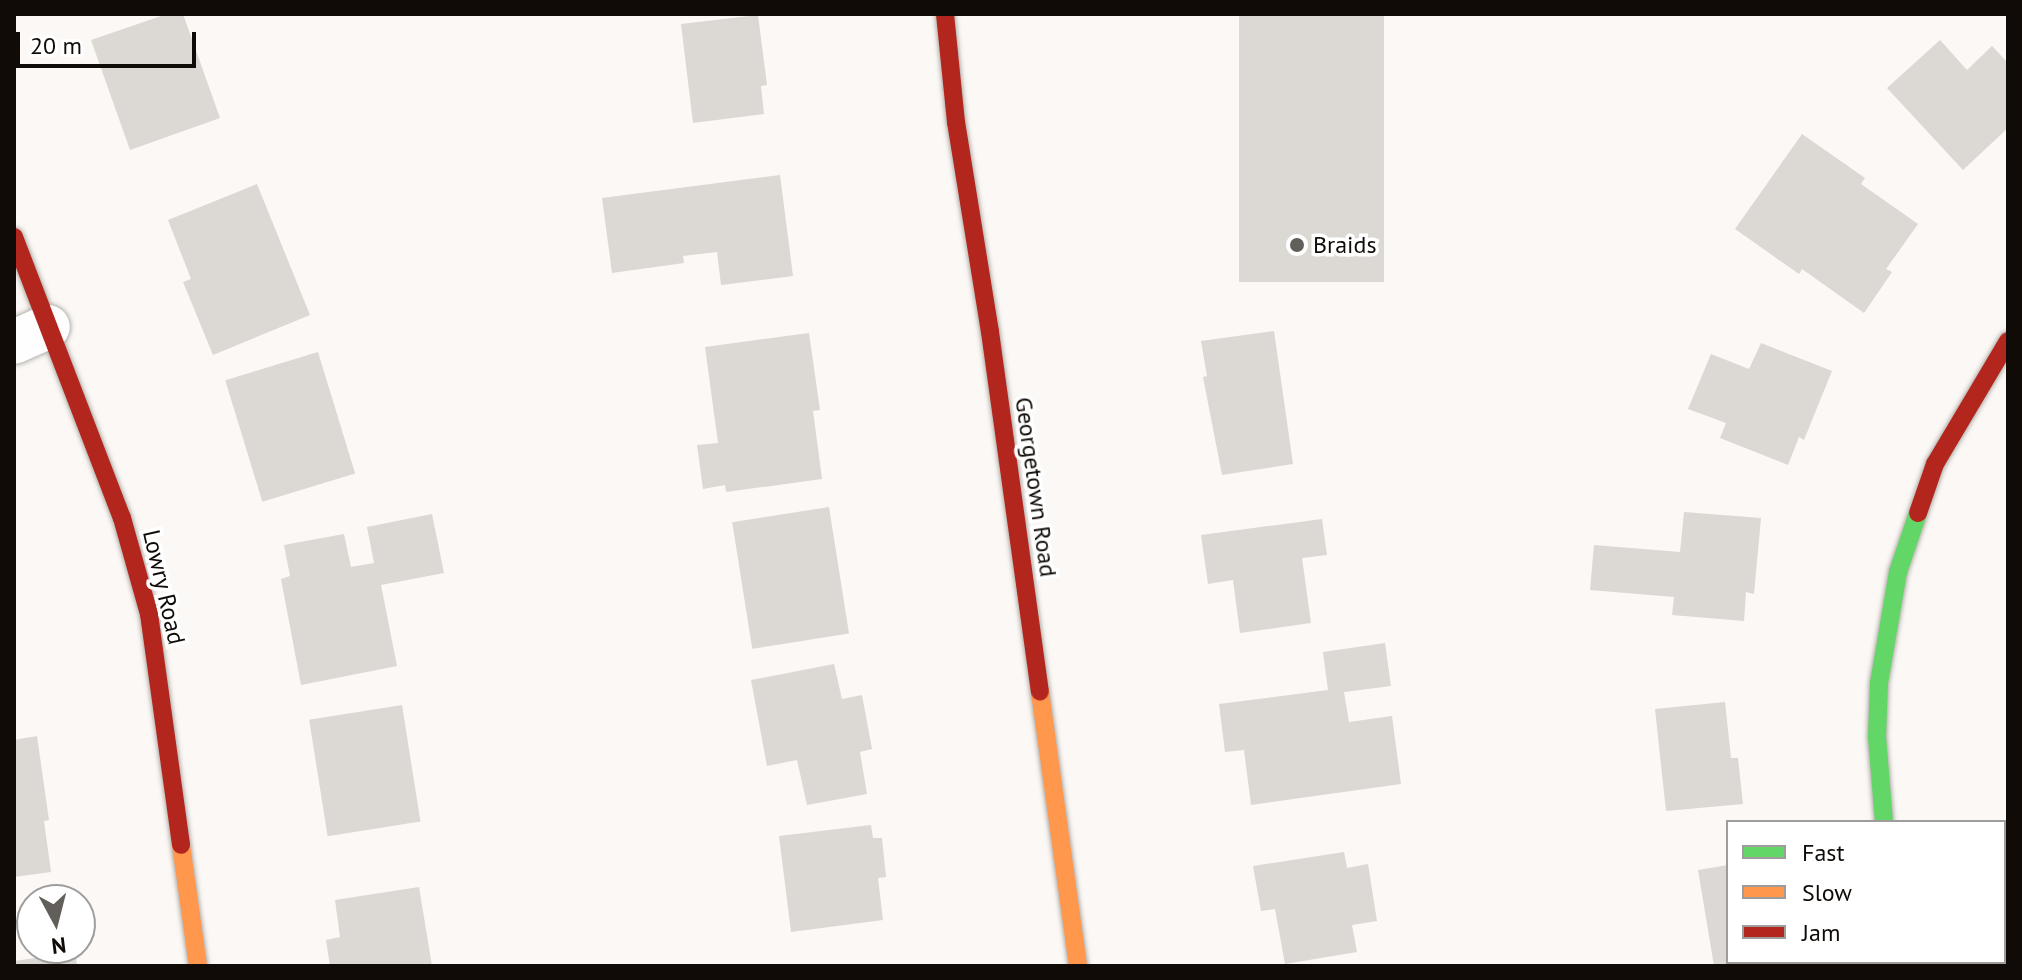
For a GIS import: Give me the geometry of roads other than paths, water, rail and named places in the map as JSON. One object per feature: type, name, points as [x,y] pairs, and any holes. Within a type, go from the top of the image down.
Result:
[{"type":"street","name":"Georgetown Road","points":[[945,14],[956,122],[990,332],[1078,966]]},
{"type":"street","name":"Lowry Road","points":[[14,237],[31,335],[122,518],[149,614],[198,966]]},
{"type":"street","points":[[1884,820],[1877,737],[1879,683],[1898,572],[1935,464],[2008,341]]},
{"type":"place","name":"Braids","points":[[1297,245]]}]
